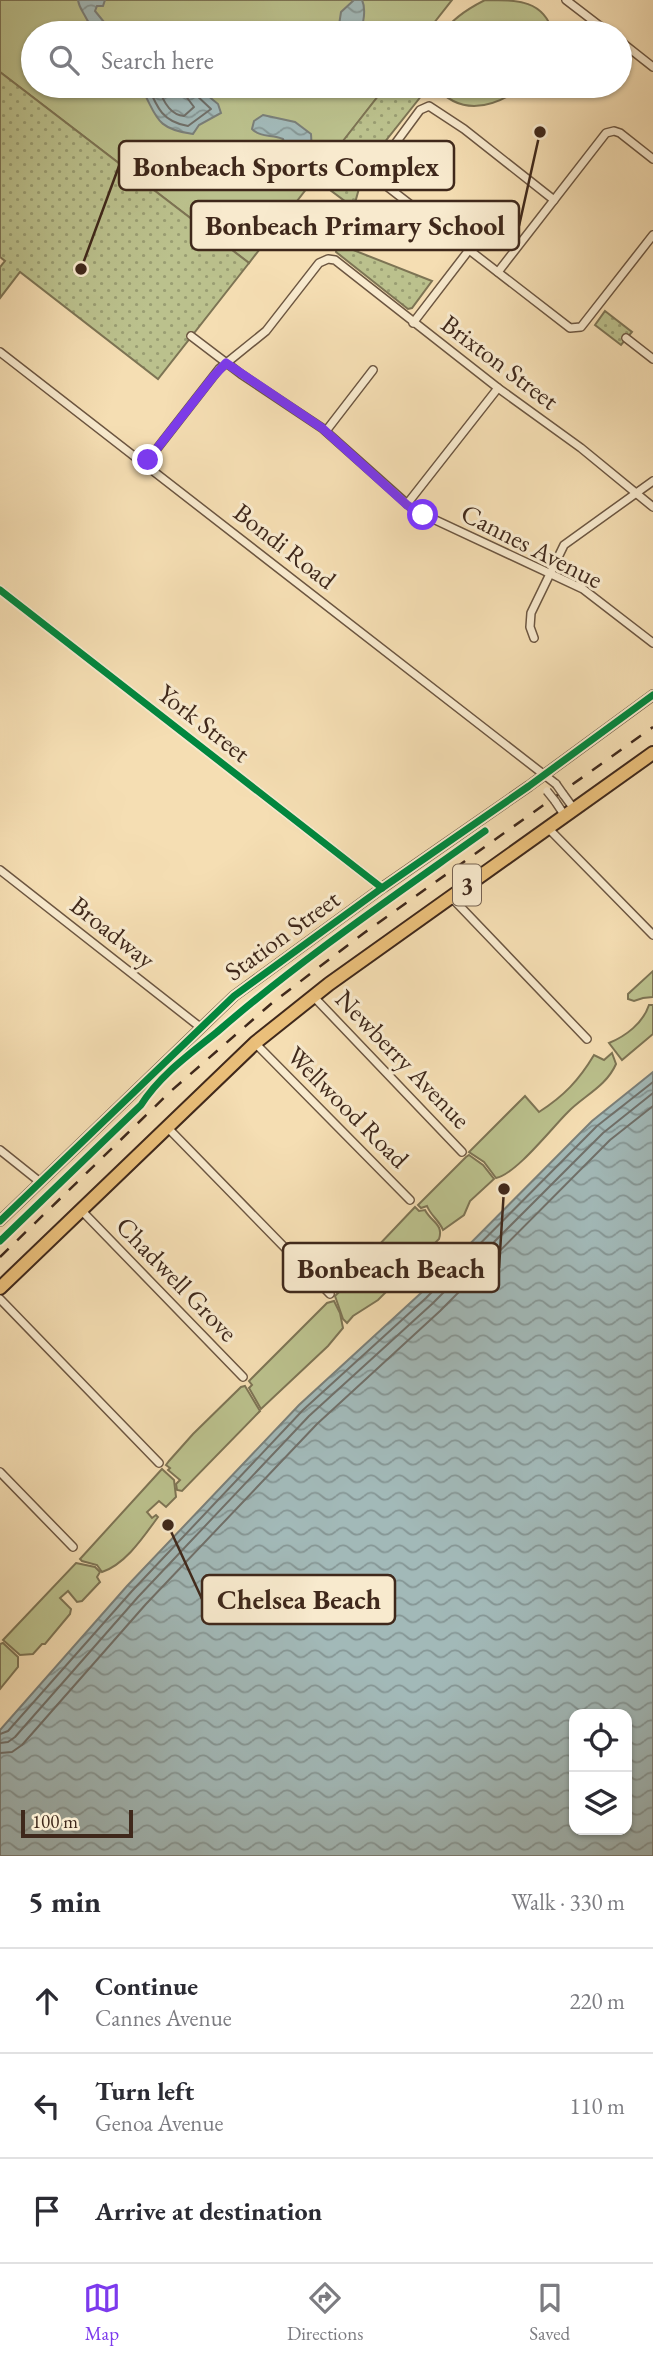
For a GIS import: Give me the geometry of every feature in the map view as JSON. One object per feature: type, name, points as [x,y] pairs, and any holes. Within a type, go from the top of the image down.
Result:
[{"type":"highway","name":"3","points":[[0,1288],[255,1043],[313,996],[653,753]]},
{"type":"street","points":[[569,1],[594,21]]},
{"type":"street","points":[[632,49],[651,62]]},
{"type":"street","points":[[554,200],[434,107],[423,107],[377,164],[375,174],[380,181],[570,328],[579,328],[653,235]]},
{"type":"street","points":[[498,272],[606,133],[620,133],[653,159]]},
{"type":"street","points":[[413,323],[469,250]]},
{"type":"street","name":"Brixton Street","points":[[226,363],[267,331],[319,263],[328,259],[335,260],[498,388],[581,448],[653,507]]},
{"type":"street","name":"Cannes Avenue","points":[[191,336],[326,431],[407,505],[586,591],[653,643]]},
{"type":"street","points":[[626,338],[653,359]]},
{"type":"street","name":"Bondi Road","points":[[1,354],[556,784],[563,794],[569,813]]},
{"type":"street","points":[[145,464],[226,363]]},
{"type":"street","points":[[326,431],[373,370]]},
{"type":"street","points":[[407,505],[498,388]]},
{"type":"street","points":[[534,638],[530,616],[566,544],[653,481]]},
{"type":"street","name":"York Street","points":[[0,590],[382,888]]},
{"type":"street","name":"Station Street","points":[[0,1221],[200,1027],[251,983],[653,695]]},
{"type":"street","points":[[542,775],[547,790],[569,813]]},
{"type":"street","points":[[548,828],[653,936]]},
{"type":"street","name":"Broadway","points":[[0,870],[200,1027]]},
{"type":"street","points":[[451,897],[587,1039]]},
{"type":"street","name":"Newberry Avenue","points":[[313,996],[462,1152]]},
{"type":"street","name":"Wellwood Road","points":[[255,1043],[410,1200]]},
{"type":"street","points":[[167,1127],[330,1294]]},
{"type":"street","points":[[0,1150],[40,1182]]},
{"type":"street","name":"Chadwell Grove","points":[[81,1210],[243,1377]]},
{"type":"street","points":[[0,1299],[159,1463]]},
{"type":"street","points":[[0,1472],[74,1547]]},
{"type":"green space","points":[[0,0],[452,0],[435,21],[21,21],[21,88],[0,72]]},
{"type":"green space","points":[[485,0],[519,2],[536,8],[548,21],[453,21]]},
{"type":"green space","points":[[0,72],[21,88],[21,98],[34,98],[249,263],[158,379],[20,272],[0,298],[0,267],[5,261],[0,257]]},
{"type":"green space","points":[[34,98],[377,98],[249,263]]},
{"type":"green space","points":[[377,98],[420,98],[365,167],[343,246],[432,281],[412,308],[408,309],[336,252],[350,205],[314,178]]},
{"type":"green space","points":[[449,98],[504,98],[479,106]]},
{"type":"green space","points":[[605,311],[632,332],[621,345],[595,325]]},
{"type":"green space","points":[[653,971],[653,997],[634,1001],[628,999],[628,994]]},
{"type":"green space","points":[[649,1005],[653,1005],[653,1034],[622,1060],[609,1043],[633,1028],[643,1018]]},
{"type":"green space","points":[[612,1053],[616,1064],[606,1079],[573,1107],[533,1150],[504,1175],[496,1178],[484,1162],[469,1152],[525,1096],[539,1112],[570,1087],[594,1055],[604,1060]]},
{"type":"green space","points":[[469,1155],[483,1165],[494,1179],[470,1201],[464,1215],[443,1230],[427,1206],[421,1208],[418,1205]]},
{"type":"green space","points":[[415,1207],[419,1211],[425,1210],[436,1223],[440,1230],[439,1239],[378,1300],[347,1323],[335,1296],[339,1292],[337,1289]]},
{"type":"green space","points":[[334,1301],[343,1328],[328,1346],[261,1409],[249,1388],[252,1385],[249,1381],[327,1303]]},
{"type":"green space","points":[[245,1386],[260,1411],[182,1491],[177,1490],[176,1484],[180,1480],[166,1465],[193,1434]]},
{"type":"green space","points":[[162,1469],[174,1480],[176,1497],[166,1507],[159,1501],[147,1512],[152,1518],[156,1515],[158,1517],[134,1549],[119,1563],[102,1572],[97,1565],[82,1561],[80,1559]]},
{"type":"green space","points":[[76,1563],[95,1567],[100,1572],[97,1577],[100,1582],[82,1601],[77,1602],[68,1591],[60,1598],[71,1609],[70,1614],[33,1654],[20,1655],[3,1640]]},
{"type":"green space","points":[[3,1643],[18,1657],[18,1667],[0,1689],[0,1644]]},
{"type":"water","points":[[78,0],[105,0],[103,6],[97,6],[95,11],[103,21],[88,21]]},
{"type":"water","points":[[354,0],[362,0],[363,21],[340,21],[341,12]]},
{"type":"water","points":[[146,98],[211,98],[218,104],[221,113],[199,125],[193,134],[170,128],[158,119]]},
{"type":"water","points":[[263,115],[295,122],[311,134],[312,152],[301,169],[294,167],[283,139],[259,134],[252,129],[254,121]]},
{"type":"water","points":[[653,1072],[653,1856],[0,1856],[0,1730],[127,1586],[299,1405],[421,1293],[592,1121]]},
{"type":"railway","points":[[0,1257],[171,1091],[272,1003],[364,933],[653,727]]},
{"type":"cycle path","points":[[0,590],[382,888]]},
{"type":"cycle path","points":[[0,1221],[234,996],[653,695]]},
{"type":"cycle path","points":[[0,1241],[141,1105],[157,1084],[186,1057],[315,953],[485,831]]},
{"type":"place","name":"Bonbeach Primary School","points":[[540,132]]},
{"type":"place","name":"Bonbeach Sports Complex","points":[[81,269]]},
{"type":"place","name":"Bonbeach Beach","points":[[504,1189]]},
{"type":"place","name":"Chelsea Beach","points":[[168,1525]]},
{"type":"route","points":[[148,460],[226,363],[322,428],[407,505],[423,515]]}]
